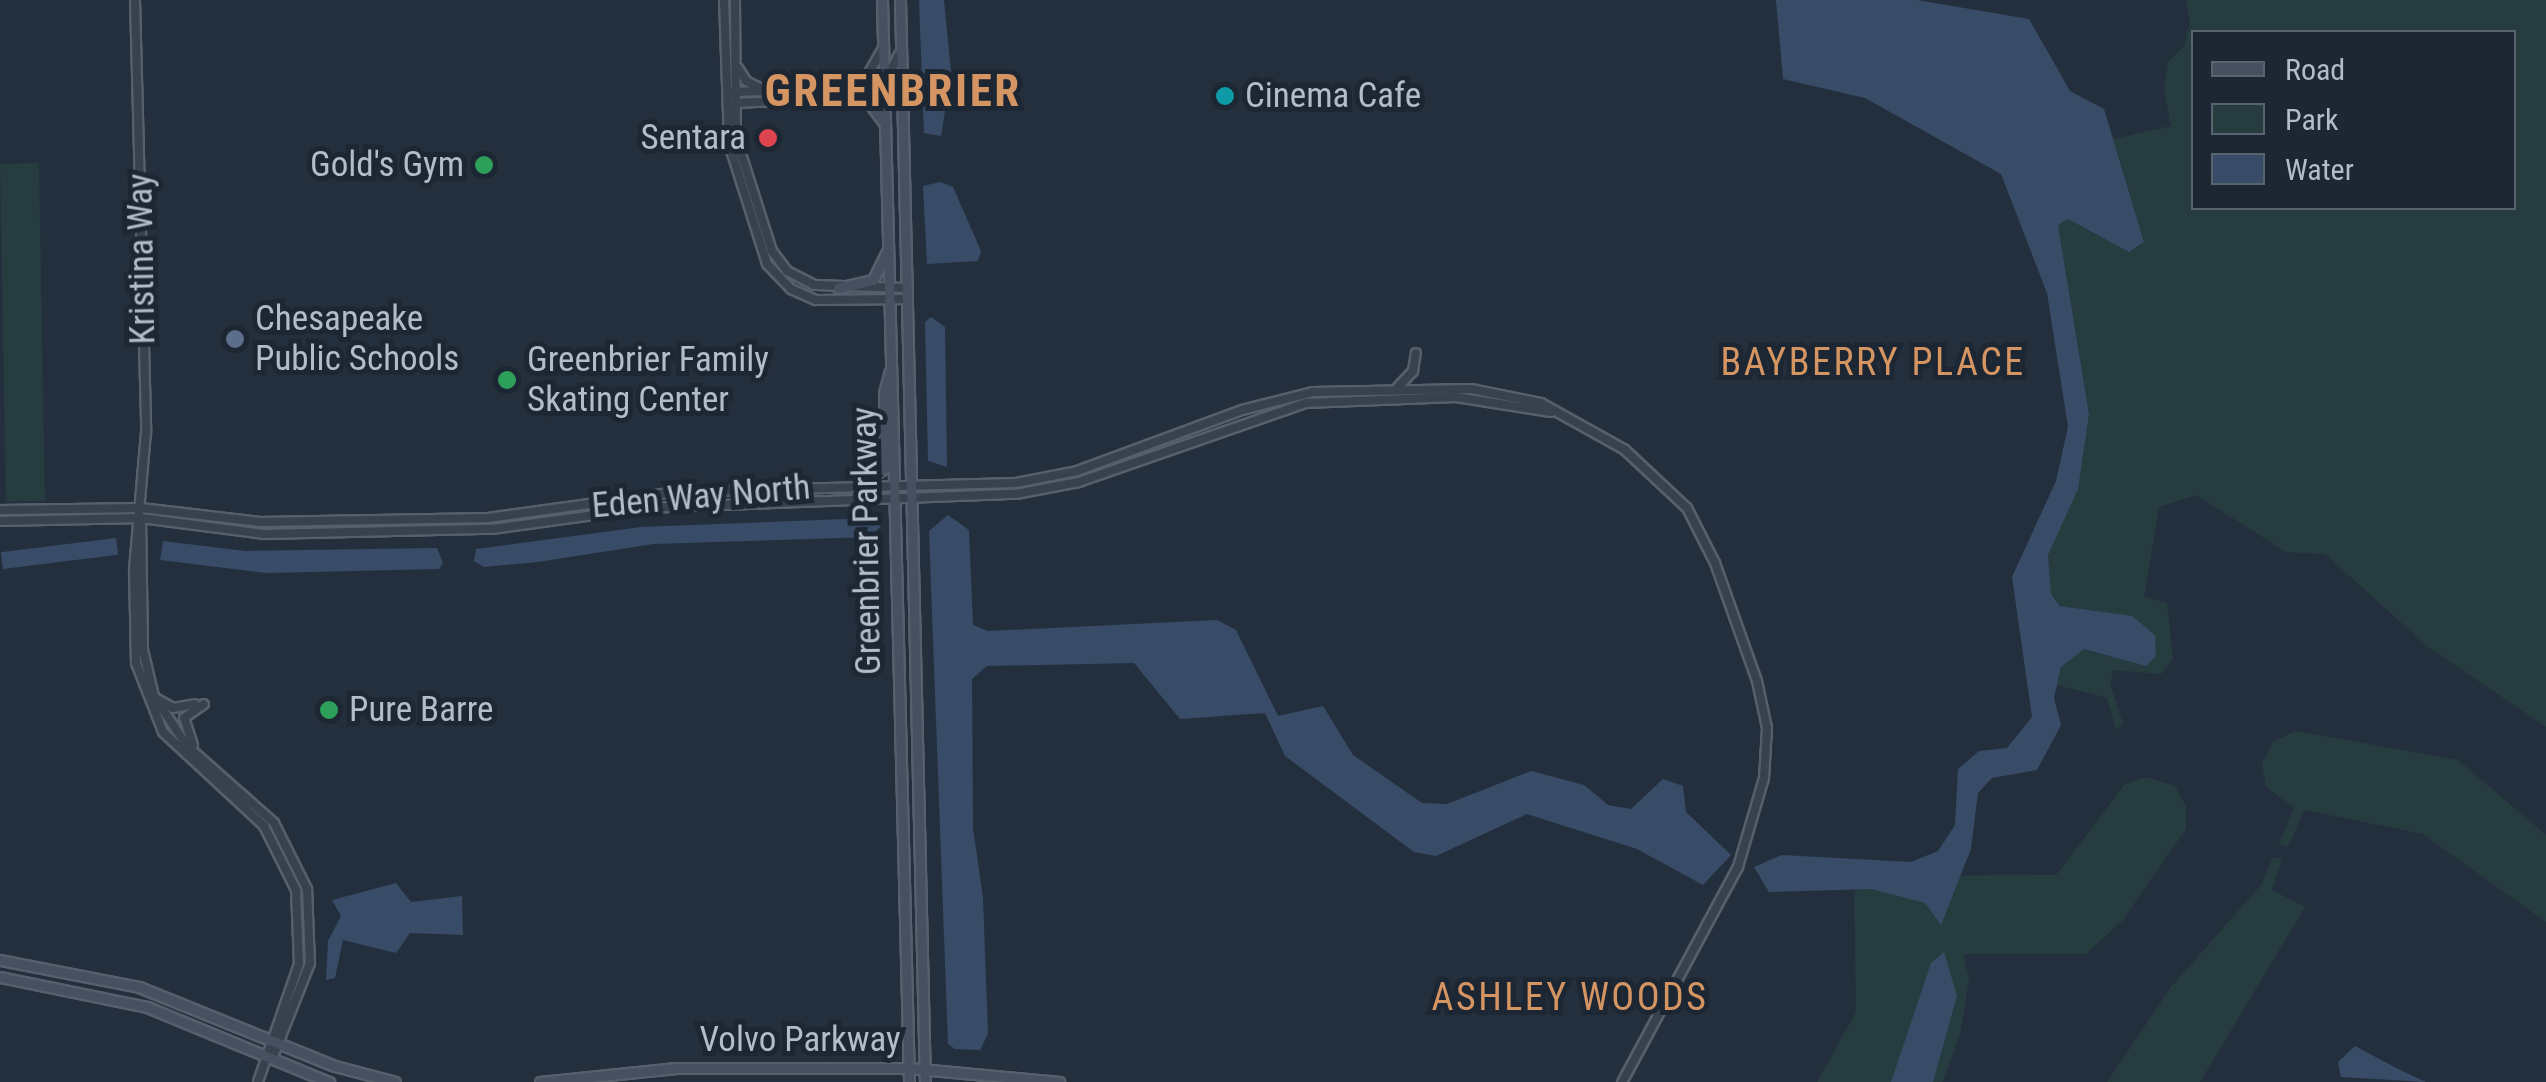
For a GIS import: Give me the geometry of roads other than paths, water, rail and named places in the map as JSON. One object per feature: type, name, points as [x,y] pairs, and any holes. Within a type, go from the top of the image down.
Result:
[{"type":"main road","name":"Greenbrier Parkway","points":[[882,0],[909,1082]]},
{"type":"main road","name":"Greenbrier Parkway","points":[[900,0],[908,498],[925,1082]]},
{"type":"main road","points":[[838,98],[872,105],[886,126]]},
{"type":"main road","points":[[838,288],[873,280],[890,241]]},
{"type":"main road","points":[[857,486],[884,468],[884,381],[891,369]]},
{"type":"main road","points":[[0,960],[139,987],[395,1082]]},
{"type":"main road","points":[[0,978],[135,1004],[329,1082]]},
{"type":"main road","name":"Volvo Parkway","points":[[540,1082],[660,1068],[924,1068],[1059,1082]]},
{"type":"street","name":"Kristina Way","points":[[135,0],[146,432],[141,518]]},
{"type":"street","points":[[724,0],[732,156],[772,271],[816,300],[907,293]]},
{"type":"street","points":[[730,92],[735,56],[734,0]]},
{"type":"street","points":[[730,92],[861,86],[883,46]]},
{"type":"street","points":[[730,103],[838,98],[884,84],[900,51]]},
{"type":"street","points":[[735,56],[746,82],[768,91]]},
{"type":"street","points":[[730,103],[740,160],[772,251],[800,280],[890,294]]},
{"type":"street","points":[[1398,388],[1412,371],[1416,353]]},
{"type":"street","name":"Eden Way North","points":[[0,510],[141,508],[260,522],[488,518],[655,494],[1056,477],[1282,398],[1398,388],[1500,392],[1564,415],[1625,450],[1687,508],[1762,697],[1767,741],[1742,854],[1622,1082]]},
{"type":"street","name":"Eden Way North","points":[[0,520],[141,518],[265,534],[492,529],[645,508],[893,499],[1058,488],[1306,404],[1470,398],[1564,415]]},
{"type":"street","points":[[141,518],[143,650],[155,697],[204,761],[274,823],[307,889],[310,963],[258,1082]]},
{"type":"street","points":[[141,518],[134,640],[148,707],[185,758],[264,826],[296,890],[299,964],[276,1041]]},
{"type":"street","points":[[155,697],[173,708],[204,704],[183,723],[204,761]]},
{"type":"water","points":[[919,0],[944,0],[951,72],[941,136],[924,133]]},
{"type":"water","points":[[1776,0],[1917,0],[2029,19],[2070,91],[2104,109],[2144,242],[2129,252],[2068,219],[2058,225],[2089,414],[2078,489],[2048,555],[2051,594],[2060,606],[2132,616],[2155,635],[2156,656],[2146,666],[2084,649],[2061,667],[2054,698],[2061,725],[2037,770],[1992,778],[1978,793],[1971,849],[1941,925],[1925,903],[1871,889],[1769,892],[1754,867],[1782,855],[1911,862],[1938,851],[1955,825],[1958,769],[1979,751],[2007,748],[2032,717],[2012,577],[2056,481],[2068,427],[2047,293],[2001,174],[1865,98],[1783,79]]},
{"type":"water","points":[[940,182],[953,187],[981,251],[978,261],[927,264],[923,186]]},
{"type":"water","points":[[931,317],[945,327],[947,467],[928,461],[925,322]]},
{"type":"water","points":[[948,515],[969,530],[973,625],[988,631],[1217,620],[1236,630],[1278,716],[1323,706],[1353,755],[1422,803],[1447,804],[1531,771],[1584,785],[1608,805],[1631,809],[1663,779],[1683,786],[1686,812],[1731,855],[1703,885],[1637,849],[1527,814],[1436,856],[1414,852],[1285,756],[1265,713],[1180,719],[1134,663],[987,666],[972,679],[973,828],[983,898],[988,1034],[980,1050],[955,1049],[948,1044],[929,531]]},
{"type":"water","points":[[871,518],[881,526],[870,537],[653,544],[484,567],[474,561],[476,549],[641,527]]},
{"type":"water","points":[[116,538],[118,555],[3,569],[1,552]]},
{"type":"water","points":[[163,541],[245,551],[437,548],[443,563],[439,569],[267,573],[160,560]]},
{"type":"water","points":[[396,883],[411,902],[462,896],[463,935],[410,933],[396,953],[343,940],[335,978],[326,980],[328,941],[341,916],[332,900]]},
{"type":"water","points":[[1944,952],[1957,996],[1933,1082],[1891,1082],[1931,963]]},
{"type":"water","points":[[2355,1046],[2426,1082],[2341,1077],[2338,1062]]},
{"type":"place","name":"Cinema Cafe","points":[[1225,96]]},
{"type":"place","name":"Sentara","points":[[768,138]]},
{"type":"place","name":"Gold's Gym","points":[[484,165]]},
{"type":"place","name":"Chesapeake Public Schools","points":[[235,339]]},
{"type":"place","name":"Greenbrier Family Skating Center","points":[[507,380]]},
{"type":"place","name":"Pure Barre","points":[[329,710]]},
{"type":"district","name":"GREENBRIER","points":[[893,91]]},
{"type":"district","name":"BAYBERRY PLACE","points":[[1873,363]]},
{"type":"district","name":"ASHLEY WOODS","points":[[1570,998]]}]
